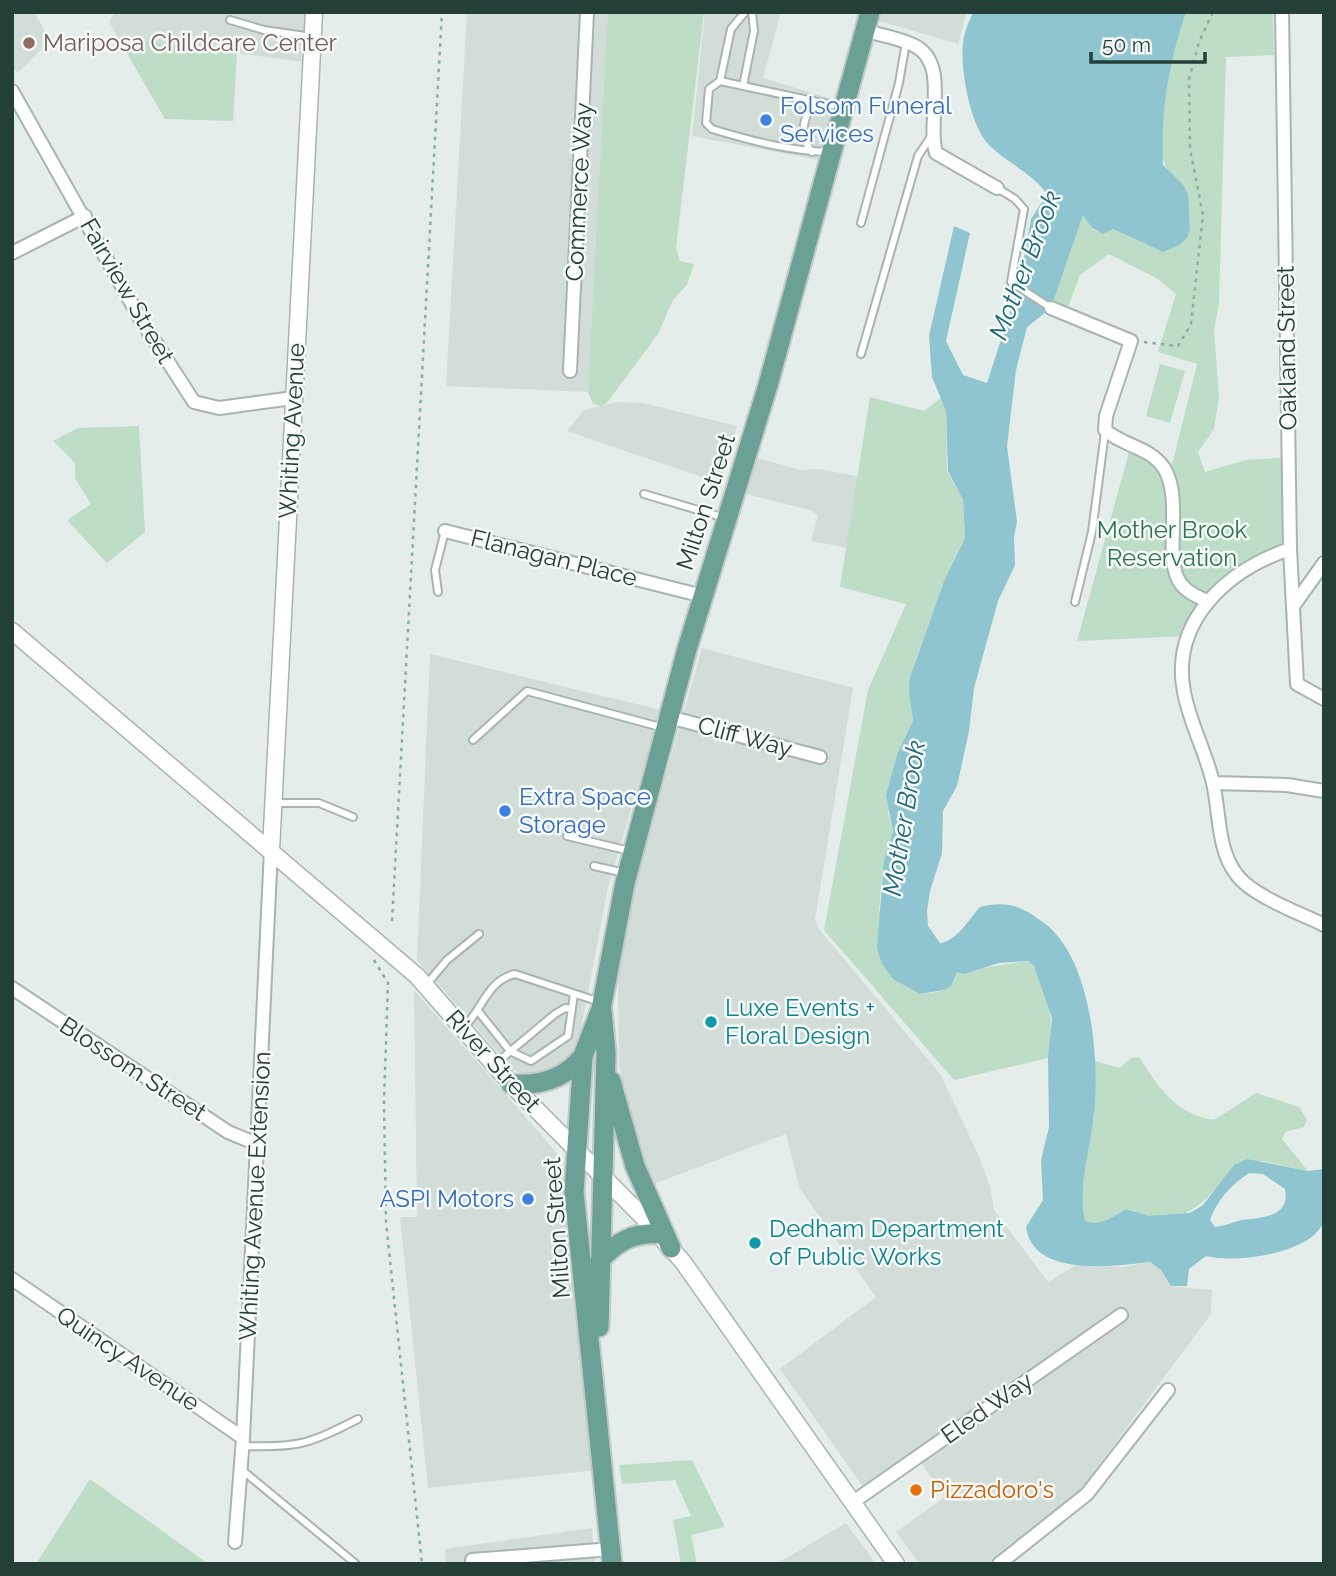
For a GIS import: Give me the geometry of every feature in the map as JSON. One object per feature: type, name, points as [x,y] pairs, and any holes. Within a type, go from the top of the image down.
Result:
[{"type":"main road","name":"Milton Street","points":[[612,1557],[574,1192],[583,1056],[602,1006],[627,873],[703,596],[868,22]]},
{"type":"main road","name":"Milton Street","points":[[597,1405],[606,1053],[602,1006]]},
{"type":"main road","points":[[606,1053],[626,1138],[665,1241]]},
{"type":"main road","points":[[511,1084],[534,1084],[557,1077],[569,1072],[583,1056]]},
{"type":"main road","points":[[600,1260],[626,1239],[636,1235],[665,1241]]},
{"type":"street","name":"Whiting Avenue","points":[[271,850],[314,12]]},
{"type":"street","name":"Commerce Way","points":[[570,372],[587,12]]},
{"type":"street","name":"Oakland Street","points":[[1282,12],[1290,549],[1297,684],[1324,699]]},
{"type":"street","points":[[868,22],[916,46],[931,63],[934,74],[933,134],[936,153],[942,159],[997,188]]},
{"type":"street","name":"Fairview Street","points":[[12,90],[141,320],[194,402],[219,408],[293,398]]},
{"type":"street","points":[[12,253],[85,216]]},
{"type":"street","points":[[1051,309],[1130,341],[1106,416],[1105,430],[1146,452],[1163,467],[1173,490],[1177,579],[1189,593],[1208,601]]},
{"type":"street","name":"Flanagan Place","points":[[445,531],[703,596]]},
{"type":"street","points":[[1290,549],[1241,570],[1208,601],[1188,636],[1182,671],[1189,710],[1213,783],[1225,852],[1238,878],[1250,887],[1324,925]]},
{"type":"street","points":[[1294,605],[1324,563]]},
{"type":"street","name":"River Street","points":[[14,635],[401,960],[425,985],[494,1066],[665,1241],[894,1563]]},
{"type":"street","name":"Cliff Way","points":[[668,723],[820,757]]},
{"type":"street","points":[[1213,783],[1287,785],[1324,791]]},
{"type":"street","name":"Whiting Avenue Extension","points":[[234,1542],[243,1442],[271,850]]},
{"type":"street","name":"Blossom Street","points":[[12,988],[228,1132],[257,1144]]},
{"type":"street","name":"Quincy Avenue","points":[[12,1279],[243,1442]]},
{"type":"street","name":"Eled Way","points":[[853,1502],[1121,1315]]},
{"type":"street","points":[[999,1564],[1087,1494],[1168,1390]]},
{"type":"street","points":[[472,1562],[612,1557]]},
{"type":"lane","points":[[746,12],[731,29],[720,81],[709,89],[706,123],[712,129],[785,149],[832,152]]},
{"type":"lane","points":[[743,86],[754,31],[752,12]]},
{"type":"lane","points":[[230,20],[264,30],[312,37]]},
{"type":"lane","points":[[861,223],[900,83],[906,42]]},
{"type":"lane","points":[[720,81],[844,108]]},
{"type":"lane","points":[[812,152],[804,140],[803,129],[810,108],[822,103]]},
{"type":"lane","points":[[862,354],[918,156],[933,134]]},
{"type":"lane","points":[[997,188],[1016,199],[1024,209],[1011,282],[1051,309]]},
{"type":"lane","points":[[1075,602],[1091,532],[1105,430]]},
{"type":"lane","points":[[644,494],[727,519]]},
{"type":"lane","points":[[438,592],[435,570],[445,531]]},
{"type":"lane","points":[[473,740],[527,691],[668,723]]},
{"type":"lane","points":[[274,803],[319,803],[353,817]]},
{"type":"lane","points":[[567,836],[633,852]]},
{"type":"lane","points":[[594,866],[627,873]]},
{"type":"lane","points":[[425,985],[447,960],[478,934]]},
{"type":"lane","points":[[462,1029],[497,983],[515,974],[532,977],[602,1006]]},
{"type":"lane","points":[[478,1011],[510,1051],[525,1060],[538,1059],[568,1036],[574,994]]},
{"type":"lane","points":[[494,1066],[555,1014],[565,1008],[572,1009]]},
{"type":"lane","points":[[243,1442],[283,1447],[309,1443],[358,1419]]},
{"type":"lane","points":[[241,1468],[356,1564]]},
{"type":"path","points":[[392,920],[442,12]]},
{"type":"path","points":[[1130,341],[1178,346],[1191,324],[1203,215],[1190,149],[1189,79],[1199,42],[1213,12]]},
{"type":"path","points":[[388,983],[384,1102],[386,1222],[422,1564]]},
{"type":"shaded area","name":"Mariposa Childcare Center","points":[[12,12],[34,12],[49,38],[43,48],[17,73],[12,66]]},
{"type":"shaded area","points":[[115,12],[308,12],[305,62],[118,38],[109,22]]},
{"type":"shaded area","points":[[467,12],[609,12],[588,392],[446,386]]},
{"type":"shaded area","points":[[705,12],[781,12],[763,78],[835,100],[818,160],[692,136]]},
{"type":"shaded area","points":[[882,12],[967,12],[958,44],[879,21]]},
{"type":"shaded area","points":[[617,402],[643,403],[737,426],[719,483],[567,431],[584,410]]},
{"type":"shaded area","points":[[757,458],[801,470],[819,469],[867,478],[858,550],[811,541],[818,516],[810,510],[746,494]]},
{"type":"shaded area","points":[[702,648],[853,688],[815,919],[818,928],[941,1075],[979,1157],[990,1187],[994,1210],[1048,1282],[1076,1265],[1123,1267],[1150,1262],[1161,1270],[1171,1286],[1212,1290],[1211,1314],[1072,1501],[989,1564],[920,1564],[896,1532],[945,1497],[920,1461],[871,1498],[780,1369],[876,1297],[800,1189],[786,1134],[651,1185],[631,1129],[619,1064],[618,973],[635,883]]},
{"type":"shaded area","points":[[430,654],[661,710],[608,887],[578,1045],[568,1061],[550,1072],[526,1075],[513,1070],[417,960]]},
{"type":"shaded area","points":[[414,990],[556,1152],[569,1199],[596,1470],[428,1488],[400,1217],[417,1217]]},
{"type":"shaded area","points":[[846,1523],[876,1564],[776,1564]]},
{"type":"shaded area","points":[[592,1528],[595,1564],[446,1564],[445,1549]]},
{"type":"green space","points":[[608,12],[704,12],[676,248],[680,261],[694,264],[687,285],[673,300],[658,334],[606,404],[600,406],[593,404],[588,392]]},
{"type":"green space","name":"Mother Brook Reservation","points":[[1186,12],[1273,12],[1274,55],[1226,57],[1219,303],[1214,330],[1219,397],[1214,429],[1198,452],[1205,472],[1246,460],[1289,457],[1290,549],[1241,570],[1188,636],[1077,641],[1131,445],[1169,477],[1197,364],[1158,352],[1176,294],[1158,279],[1109,254],[1080,275],[1065,315],[1051,308],[1083,214],[1092,229],[1103,234],[1113,229],[1163,252],[1169,173],[1163,158],[1162,117],[1175,48]]},
{"type":"green space","points":[[118,38],[237,53],[233,121],[165,119]]},
{"type":"green space","points":[[1160,364],[1185,371],[1170,423],[1146,416]]},
{"type":"green space","points":[[870,397],[924,411],[941,398],[946,411],[947,471],[963,500],[965,538],[944,581],[915,661],[909,692],[913,721],[898,752],[888,813],[893,832],[884,860],[879,910],[920,994],[944,989],[957,972],[1028,961],[1042,981],[1049,1006],[1048,1058],[954,1080],[824,930],[868,690],[906,604],[840,587]]},
{"type":"green space","points":[[139,426],[145,532],[107,563],[67,520],[91,504],[75,478],[75,463],[53,441],[78,428]]},
{"type":"green space","points":[[1139,1057],[1170,1098],[1179,1106],[1201,1117],[1214,1120],[1256,1093],[1299,1107],[1307,1120],[1304,1127],[1285,1132],[1282,1139],[1308,1171],[1262,1161],[1234,1165],[1208,1197],[1188,1212],[1163,1218],[1126,1209],[1101,1222],[1085,1220],[1081,1190],[1094,1118],[1095,1061],[1120,1068],[1131,1058]]},
{"type":"green space","points":[[692,1460],[725,1527],[691,1535],[697,1564],[681,1564],[673,1520],[691,1516],[675,1480],[622,1484],[619,1465]]},
{"type":"green space","points":[[90,1479],[207,1563],[36,1564]]},
{"type":"water","name":"Mother Brook","points":[[973,12],[1186,12],[1167,87],[1162,145],[1163,165],[1184,186],[1188,194],[1190,229],[1187,238],[1163,252],[1113,229],[1103,234],[1092,228],[1083,215],[1051,308],[1027,327],[1016,370],[1007,446],[1017,522],[1014,536],[1015,565],[998,601],[974,688],[969,731],[957,786],[943,811],[942,853],[930,891],[927,911],[928,926],[940,943],[957,934],[980,907],[998,904],[1014,906],[1029,912],[1044,923],[1060,939],[1072,959],[1089,1011],[1095,1066],[1094,1114],[1083,1193],[1085,1220],[1101,1222],[1126,1209],[1149,1216],[1190,1213],[1203,1205],[1234,1165],[1247,1159],[1308,1171],[1324,1169],[1324,1224],[1313,1236],[1290,1248],[1261,1256],[1206,1256],[1189,1269],[1187,1286],[1171,1286],[1161,1270],[1150,1262],[1077,1265],[1059,1262],[1043,1255],[1032,1243],[1026,1227],[1043,1200],[1041,1160],[1049,1127],[1048,1058],[1052,1018],[1034,966],[1028,961],[999,963],[964,974],[957,972],[951,986],[944,990],[920,994],[893,979],[882,964],[877,948],[884,860],[893,832],[886,795],[898,752],[913,721],[910,677],[944,581],[965,538],[963,500],[948,471],[946,411],[932,377],[929,336],[954,226],[970,233],[946,341],[963,375],[987,383],[1020,281],[1031,219],[1047,194],[1034,180],[989,145],[976,125],[965,82],[962,54],[964,35]],"holes":[[[1249,1173],[1263,1174],[1285,1189],[1286,1198],[1279,1211],[1266,1217],[1215,1227],[1210,1220],[1225,1194]]]},
{"type":"place","name":"Mariposa Childcare Center","points":[[29,43]]},
{"type":"place","name":"Folsom Funeral Services","points":[[766,120]]},
{"type":"place","name":"Extra Space Storage","points":[[505,811]]},
{"type":"place","name":"Luxe Events + Floral Design","points":[[711,1022]]},
{"type":"place","name":"ASPI Motors","points":[[528,1199]]},
{"type":"place","name":"Dedham Department of Public Works","points":[[755,1243]]},
{"type":"place","name":"Pizzadoro's","points":[[916,1490]]}]
